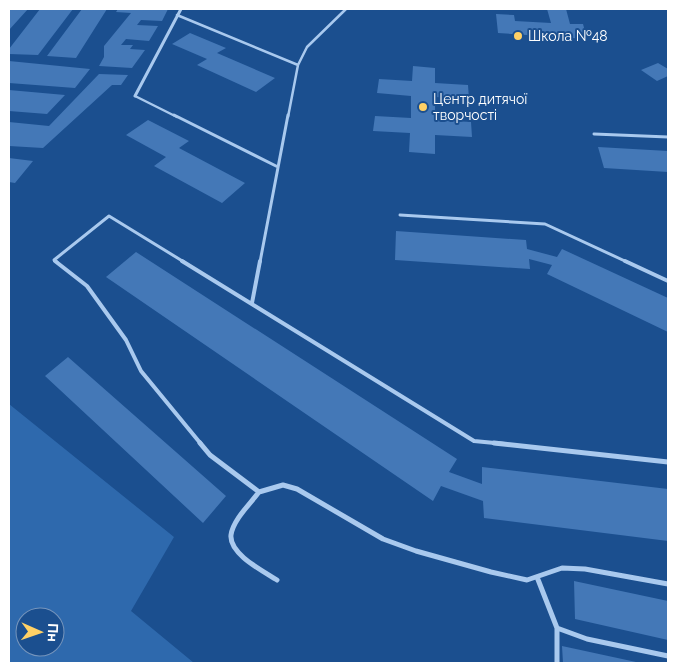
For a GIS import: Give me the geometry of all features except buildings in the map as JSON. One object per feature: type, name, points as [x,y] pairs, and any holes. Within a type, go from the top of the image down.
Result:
[{"type":"street","points":[[135,96],[181,9]]},
{"type":"lane","points":[[252,304],[298,65],[307,47],[346,12],[346,9]]},
{"type":"lane","points":[[178,15],[298,65]]},
{"type":"lane","points":[[135,96],[278,167]]},
{"type":"lane","points":[[594,134],[668,138]]},
{"type":"lane","points":[[400,215],[545,224],[668,281]]},
{"type":"lane","points":[[259,492],[210,455],[141,371],[126,340],[87,286],[54,260],[109,216],[474,440],[668,462]]},
{"type":"lane","points":[[276,580],[235,551],[230,540],[232,529],[259,492],[273,487],[290,487],[383,539],[416,551],[527,580],[562,568],[584,569],[668,584]]},
{"type":"lane","points":[[537,577],[557,628],[557,663]]},
{"type":"lane","points":[[557,628],[587,638],[668,656]]},
{"type":"shaded area","points":[[9,404],[174,537],[131,611],[194,663],[9,663]]},
{"type":"place","name":"Школа №48","points":[[518,36]]},
{"type":"place","name":"Центр дитячої творчості","points":[[423,107]]}]
